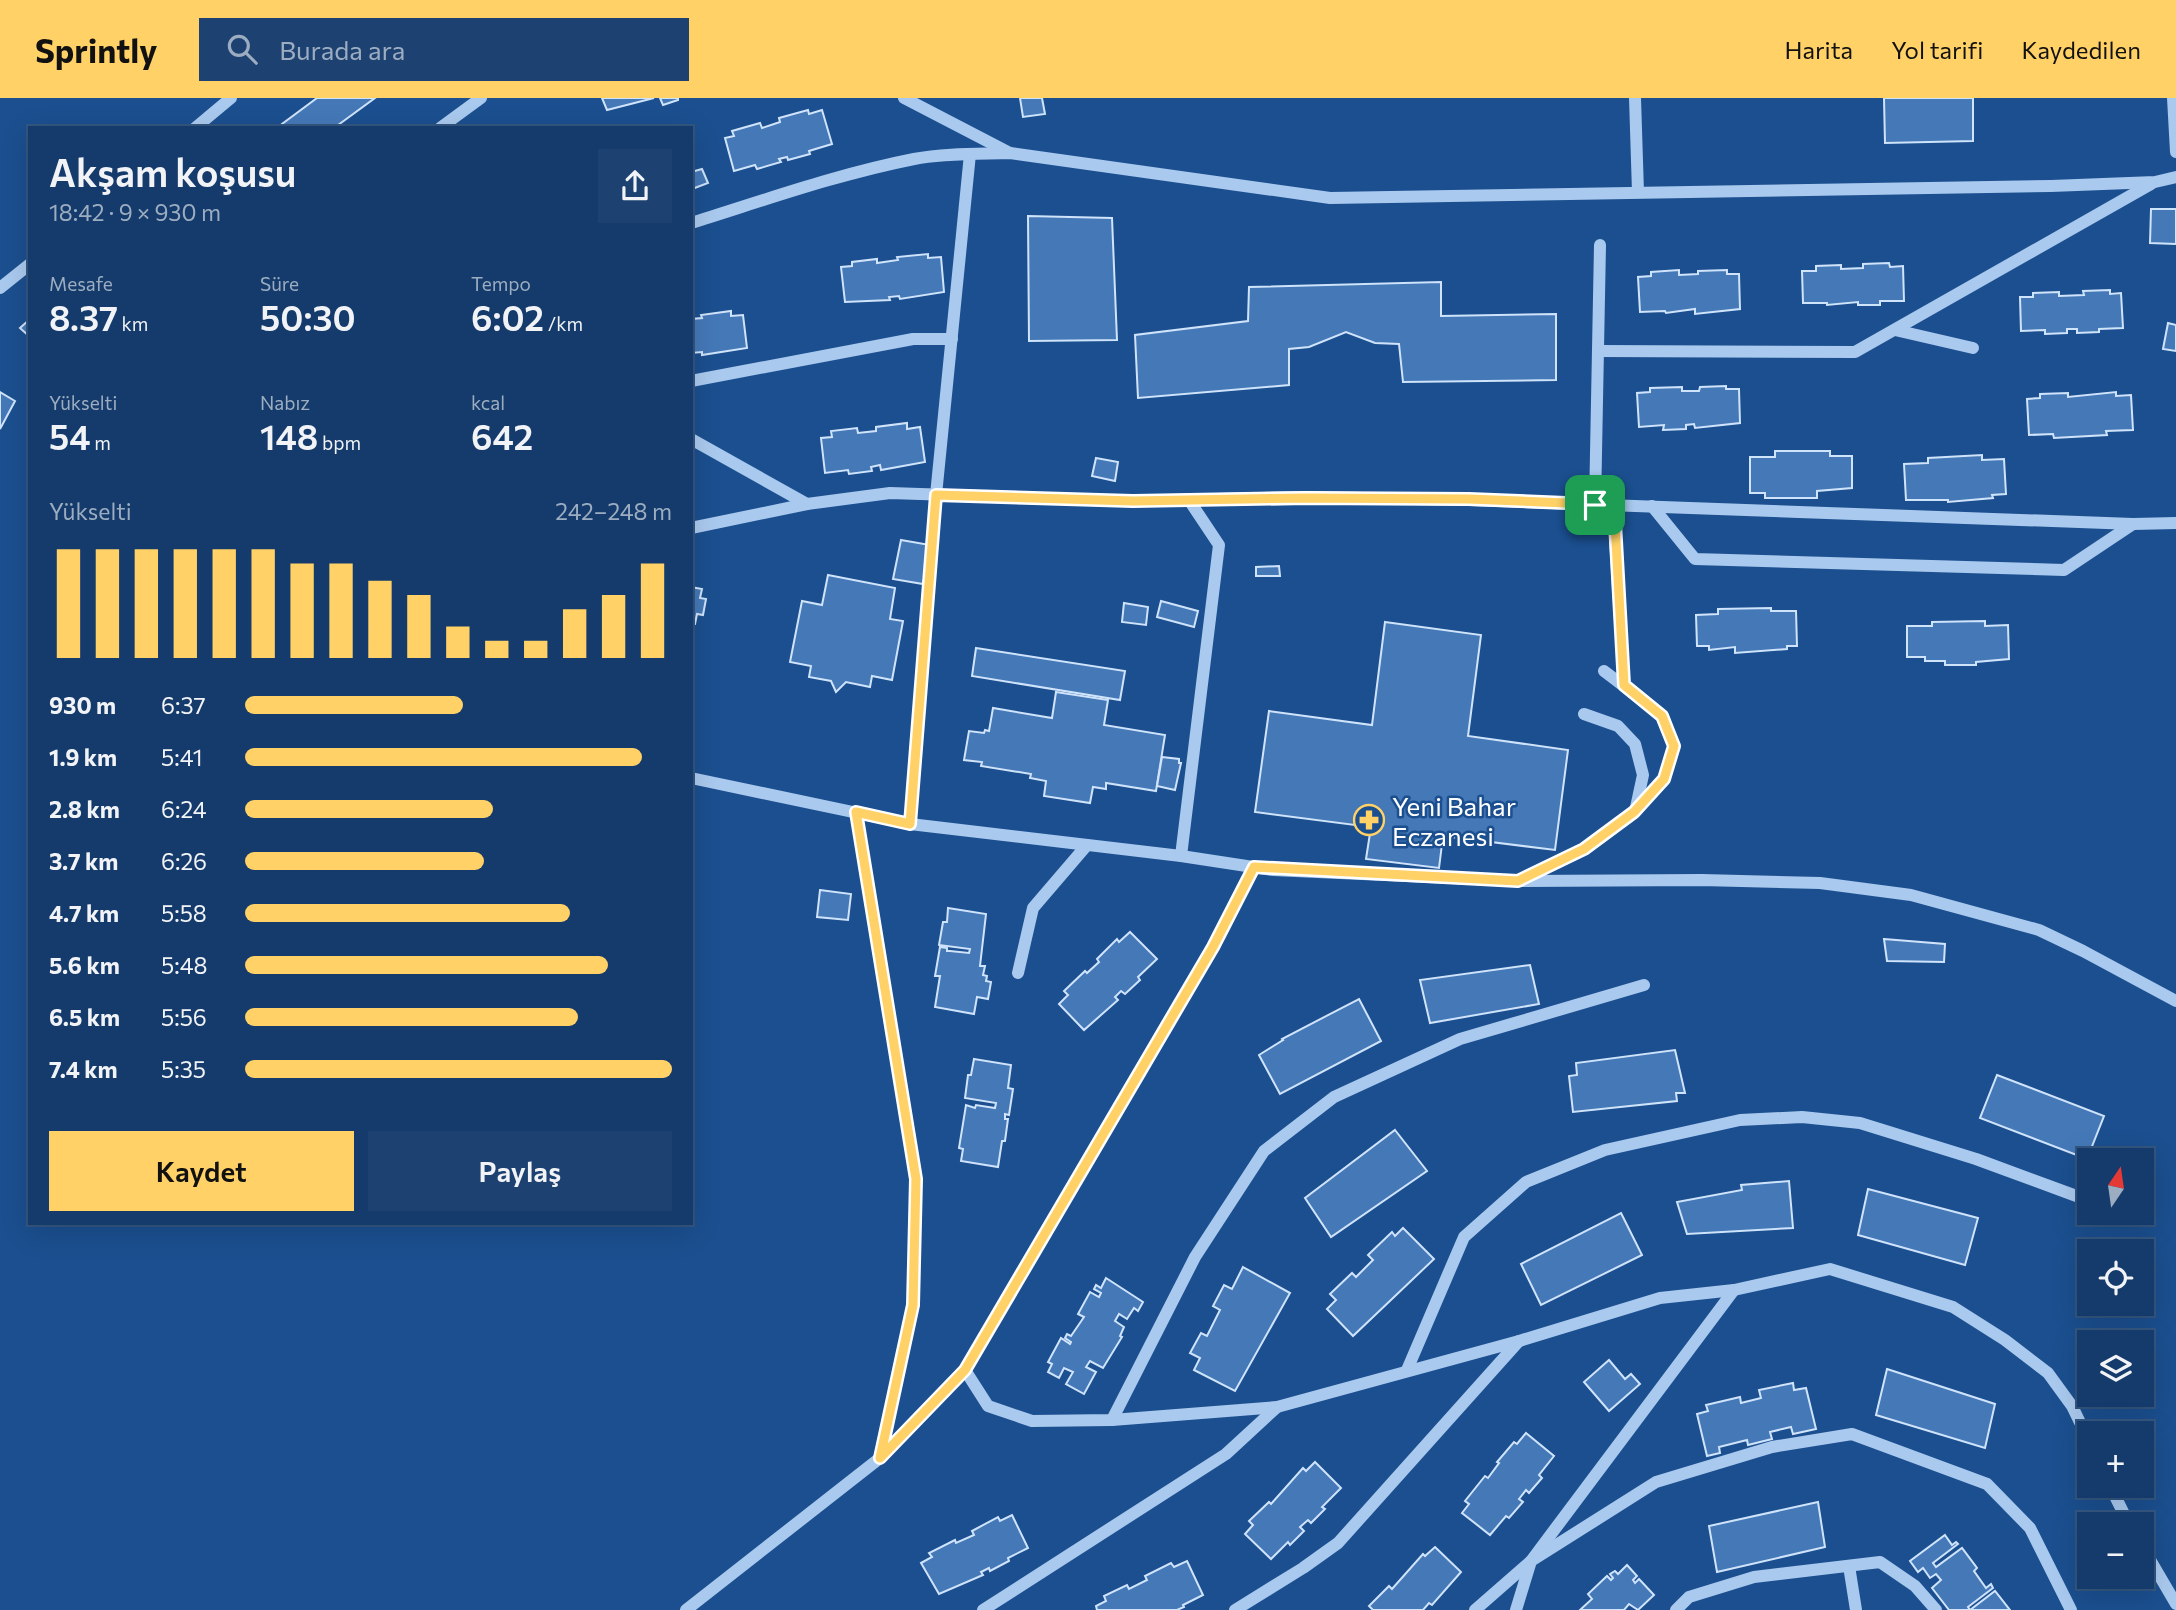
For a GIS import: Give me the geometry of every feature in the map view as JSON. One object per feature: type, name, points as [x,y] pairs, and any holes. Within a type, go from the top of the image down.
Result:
[{"type":"street","points":[[197,126],[231,98]]},
{"type":"street","points":[[443,126],[481,98]]},
{"type":"street","points":[[904,98],[1010,153]]},
{"type":"street","points":[[1636,98],[1638,192]]},
{"type":"street","points":[[2173,98],[2176,152]]},
{"type":"street","points":[[693,222],[812,185],[916,159],[970,154],[1010,153],[1330,198],[2051,186],[2155,182],[2176,177]]},
{"type":"street","points":[[910,824],[936,495],[970,154]]},
{"type":"street","points":[[1598,351],[1854,352],[2155,182]]},
{"type":"street","points":[[1595,505],[1600,245]]},
{"type":"street","points":[[0,288],[28,266]]},
{"type":"street","points":[[1895,330],[1973,348]]},
{"type":"street","points":[[693,381],[913,339],[951,339]]},
{"type":"street","points":[[693,440],[807,504]]},
{"type":"street","points":[[693,528],[807,504],[890,493],[1133,501],[1469,499],[2133,524],[2176,523]]},
{"type":"street","points":[[1181,856],[1219,545],[1189,500]]},
{"type":"street","points":[[1614,505],[1624,685]]},
{"type":"street","points":[[1652,506],[1695,559],[2064,570],[2133,524]]},
{"type":"street","points":[[1518,881],[1584,849],[1634,812],[1664,779],[1674,746],[1662,716],[1604,671]]},
{"type":"street","points":[[1584,714],[1618,726],[1635,744],[1643,775],[1634,812]]},
{"type":"street","points":[[693,778],[910,824],[1254,867],[1518,881],[1702,880],[1820,883],[1911,895],[2039,930],[2176,1001]]},
{"type":"street","points":[[856,812],[916,1179],[913,1305],[880,1458]]},
{"type":"street","points":[[1018,973],[1033,908],[1087,845]]},
{"type":"street","points":[[686,1610],[880,1458],[965,1370],[1213,947],[1254,867]]},
{"type":"street","points":[[1112,1420],[1195,1257],[1264,1151],[1334,1097],[1460,1040],[1644,985]]},
{"type":"street","points":[[1407,1370],[1464,1237],[1525,1182],[1605,1150],[1740,1119],[1802,1117],[1860,1123],[1976,1159],[2077,1196]]},
{"type":"street","points":[[965,1370],[988,1406],[1032,1421],[1112,1420],[1277,1407],[1519,1341],[1660,1298],[1734,1290],[1830,1269],[1953,1307],[2005,1340],[2048,1373],[2079,1421]]},
{"type":"street","points":[[1516,1610],[1531,1561],[1734,1290]]},
{"type":"street","points":[[1235,1610],[1338,1543],[1519,1341]]},
{"type":"street","points":[[983,1610],[1226,1454],[1277,1407]]},
{"type":"street","points":[[1475,1610],[1531,1561],[1656,1482],[1772,1447],[1852,1434],[1987,1484],[2030,1528],[2071,1610]]},
{"type":"street","points":[[1676,1610],[1689,1597],[1754,1577],[1880,1562],[1915,1586],[1936,1610]]},
{"type":"street","points":[[1849,1566],[1856,1610]]},
{"type":"street","points":[[2154,1566],[2176,1604]]},
{"type":"building","points":[[317,98],[375,98],[337,126],[282,124]]},
{"type":"building","points":[[602,98],[654,98],[607,110]]},
{"type":"building","points":[[660,98],[678,98],[678,100],[663,105]]},
{"type":"building","points":[[1020,98],[1042,98],[1045,114],[1023,117]]},
{"type":"building","points":[[1884,98],[1973,98],[1973,141],[1885,143]]},
{"type":"building","points":[[808,110],[809,114],[822,110],[832,144],[809,151],[810,154],[788,160],[787,157],[779,159],[781,162],[757,169],[755,165],[734,171],[725,138],[734,136],[732,131],[760,123],[762,128],[780,122],[779,118]]},
{"type":"building","points":[[702,169],[708,183],[693,189],[693,171]]},
{"type":"building","points":[[2151,209],[2176,209],[2176,244],[2150,243]]},
{"type":"building","points":[[1028,216],[1112,218],[1117,340],[1029,341]]},
{"type":"building","points":[[928,254],[928,258],[941,257],[944,292],[900,299],[899,296],[889,297],[890,300],[845,302],[841,267],[852,266],[852,262],[877,259],[877,263],[898,260],[897,257]]},
{"type":"building","points":[[1889,263],[1890,267],[1903,266],[1904,301],[1880,301],[1880,305],[1858,305],[1858,302],[1827,305],[1803,303],[1802,271],[1816,271],[1816,266],[1841,265],[1841,269],[1863,268],[1863,264]]},
{"type":"building","points":[[1679,270],[1679,275],[1727,270],[1727,274],[1739,274],[1740,309],[1695,314],[1695,309],[1666,313],[1640,312],[1638,277],[1651,276],[1651,272]]},
{"type":"building","points":[[1441,282],[1441,316],[1556,314],[1556,380],[1403,382],[1399,344],[1375,343],[1346,332],[1309,347],[1289,349],[1289,385],[1138,398],[1135,335],[1248,321],[1249,287]]},
{"type":"building","points":[[2110,290],[2110,294],[2121,293],[2123,328],[2077,333],[2077,329],[2067,329],[2067,333],[2045,334],[2045,330],[2021,331],[2020,297],[2033,297],[2033,293],[2059,292],[2059,296],[2084,295],[2083,291]]},
{"type":"building","points":[[731,311],[731,316],[743,315],[747,348],[702,355],[702,352],[693,353],[693,319],[702,318],[701,315]]},
{"type":"building","points":[[28,321],[28,335],[20,328]]},
{"type":"building","points":[[2168,323],[2176,325],[2176,351],[2163,349]]},
{"type":"building","points":[[1726,386],[1726,389],[1739,389],[1740,423],[1695,428],[1694,424],[1686,425],[1686,429],[1663,430],[1664,425],[1639,427],[1637,393],[1650,392],[1650,388],[1682,387],[1682,391],[1699,391],[1700,387]]},
{"type":"building","points":[[0,392],[15,401],[0,429]]},
{"type":"building","points":[[2116,392],[2116,396],[2131,395],[2133,430],[2106,431],[2107,435],[2054,438],[2053,434],[2029,435],[2027,399],[2040,398],[2040,394],[2068,393],[2068,397]]},
{"type":"building","points":[[907,423],[907,429],[920,427],[925,462],[881,470],[880,465],[871,467],[872,471],[849,474],[848,470],[825,473],[821,438],[832,437],[831,431],[857,428],[858,433],[876,431],[876,427]]},
{"type":"building","points":[[1775,451],[1830,451],[1830,456],[1852,456],[1852,488],[1817,491],[1817,498],[1765,498],[1765,493],[1750,493],[1750,457],[1775,457]]},
{"type":"building","points":[[1982,455],[1982,460],[2004,459],[2006,494],[1992,495],[1993,498],[1948,502],[1906,500],[1904,464],[1928,463],[1928,458]]},
{"type":"building","points":[[1096,458],[1118,462],[1115,481],[1092,476]]},
{"type":"building","points":[[901,540],[930,545],[923,584],[893,579]]},
{"type":"building","points":[[1279,566],[1280,576],[1256,576],[1256,567]]},
{"type":"building","points":[[828,575],[895,588],[890,619],[903,621],[892,680],[872,676],[870,687],[846,682],[836,692],[831,681],[809,677],[811,666],[790,662],[802,601],[822,605]]},
{"type":"building","points":[[693,587],[702,589],[700,598],[706,599],[703,615],[697,614],[695,624]]},
{"type":"building","points":[[1161,601],[1198,611],[1194,627],[1157,617]]},
{"type":"building","points":[[1124,603],[1148,607],[1146,625],[1122,622]]},
{"type":"building","points":[[1771,608],[1771,611],[1796,611],[1797,646],[1735,653],[1735,647],[1709,650],[1709,646],[1697,646],[1696,615],[1718,614],[1718,609]]},
{"type":"building","points":[[1985,621],[1985,626],[2008,625],[2009,659],[1976,662],[1976,665],[1945,665],[1945,661],[1907,657],[1907,626],[1932,626],[1932,622]]},
{"type":"building","points":[[1385,622],[1481,635],[1468,736],[1568,750],[1555,850],[1443,836],[1439,868],[1366,859],[1371,827],[1255,812],[1269,711],[1372,725]]},
{"type":"building","points":[[976,648],[1125,671],[1120,700],[972,676]]},
{"type":"building","points":[[1056,692],[1108,700],[1104,725],[1165,735],[1156,791],[1106,783],[1106,789],[1093,787],[1090,803],[1044,796],[1046,781],[1030,778],[1031,774],[981,766],[982,762],[964,760],[969,731],[989,731],[993,708],[1052,718]]},
{"type":"building","points":[[1162,757],[1179,759],[1181,763],[1175,790],[1157,786]]},
{"type":"building","points":[[820,890],[851,894],[848,920],[817,917]]},
{"type":"building","points":[[948,908],[986,914],[980,966],[985,966],[983,975],[987,976],[986,981],[991,982],[988,999],[977,997],[974,1014],[935,1007],[940,976],[935,976],[940,947],[947,948],[947,951],[969,953],[970,949],[939,945],[943,922],[947,922]]},
{"type":"building","points":[[1130,932],[1157,959],[1138,977],[1140,980],[1125,994],[1121,991],[1115,997],[1118,1000],[1084,1030],[1059,1004],[1068,995],[1064,991],[1099,962],[1097,959],[1117,939],[1119,942]]},
{"type":"building","points":[[1884,939],[1945,944],[1944,962],[1887,961]]},
{"type":"building","points":[[1530,965],[1539,1004],[1430,1023],[1420,980]]},
{"type":"building","points":[[1359,999],[1381,1041],[1280,1094],[1259,1055],[1282,1039]]},
{"type":"building","points":[[1675,1050],[1685,1093],[1676,1093],[1677,1101],[1573,1112],[1569,1076],[1577,1075],[1576,1063]]},
{"type":"building","points":[[974,1059],[1011,1065],[1008,1088],[1013,1089],[1009,1115],[1005,1114],[1005,1119],[1008,1119],[998,1167],[961,1161],[963,1149],[959,1148],[966,1105],[995,1108],[996,1103],[965,1098],[968,1075],[971,1075]]},
{"type":"building","points":[[1997,1075],[2104,1116],[2091,1148],[2077,1148],[2077,1155],[1980,1118]]},
{"type":"building","points":[[1395,1130],[1427,1171],[1331,1237],[1305,1198]]},
{"type":"building","points":[[1789,1181],[1793,1228],[1687,1234],[1677,1202],[1742,1190],[1741,1185]]},
{"type":"building","points":[[1868,1189],[1978,1218],[1965,1265],[1858,1235]]},
{"type":"building","points":[[1621,1213],[1642,1255],[1541,1305],[1521,1264]]},
{"type":"building","points":[[1403,1228],[1434,1259],[1353,1336],[1327,1309],[1336,1300],[1330,1294],[1352,1273],[1356,1277],[1373,1260],[1368,1255],[1392,1232],[1395,1236]]},
{"type":"building","points":[[1243,1267],[1290,1293],[1235,1391],[1194,1370],[1200,1358],[1190,1353],[1201,1333],[1207,1336],[1220,1310],[1213,1306],[1224,1285],[1232,1289]]},
{"type":"building","points":[[1106,1278],[1143,1302],[1138,1311],[1134,1308],[1127,1319],[1119,1314],[1115,1321],[1124,1327],[1120,1336],[1122,1337],[1103,1368],[1090,1361],[1086,1367],[1096,1372],[1084,1394],[1066,1384],[1073,1372],[1064,1368],[1059,1378],[1048,1372],[1052,1364],[1048,1362],[1061,1338],[1070,1344],[1065,1338],[1067,1334],[1071,1336],[1084,1317],[1078,1314],[1090,1292],[1099,1297],[1101,1293],[1094,1289],[1096,1285],[1101,1288]]},
{"type":"building","points":[[1609,1360],[1625,1379],[1631,1374],[1640,1384],[1609,1411],[1584,1382]]},
{"type":"building","points":[[1887,1369],[1995,1404],[1985,1448],[1876,1415]]},
{"type":"building","points":[[1793,1383],[1794,1390],[1806,1388],[1816,1429],[1793,1434],[1791,1427],[1770,1432],[1772,1439],[1748,1445],[1747,1440],[1719,1447],[1720,1453],[1707,1456],[1697,1414],[1708,1411],[1706,1405],[1740,1397],[1741,1403],[1761,1398],[1759,1390]]},
{"type":"building","points":[[1526,1433],[1554,1456],[1539,1475],[1542,1478],[1529,1493],[1526,1490],[1519,1499],[1523,1502],[1509,1518],[1506,1516],[1490,1535],[1462,1513],[1469,1504],[1465,1501],[1485,1476],[1488,1478],[1514,1442],[1517,1444]]},
{"type":"building","points":[[1315,1462],[1341,1488],[1311,1523],[1308,1520],[1300,1527],[1304,1531],[1271,1559],[1245,1534],[1253,1525],[1249,1521],[1269,1502],[1271,1504],[1303,1468],[1306,1471]]},
{"type":"building","points":[[1818,1502],[1825,1547],[1717,1572],[1709,1526]]},
{"type":"building","points":[[1012,1515],[1028,1548],[990,1571],[989,1568],[981,1572],[983,1575],[939,1594],[921,1563],[932,1557],[929,1553],[955,1540],[956,1543],[974,1535],[972,1531],[998,1517],[1000,1521]]},
{"type":"building","points":[[1945,1535],[1952,1545],[1956,1542],[1958,1544],[1933,1563],[1936,1567],[1962,1548],[1977,1568],[1974,1571],[1986,1588],[1991,1584],[1993,1588],[1968,1607],[1970,1610],[1949,1610],[1932,1588],[1941,1580],[1936,1574],[1930,1578],[1923,1568],[1918,1572],[1910,1561]]},
{"type":"building","points":[[1435,1547],[1461,1572],[1432,1605],[1429,1603],[1423,1610],[1373,1610],[1369,1606],[1389,1586],[1392,1589],[1423,1554],[1425,1556]]},
{"type":"building","points":[[1187,1561],[1203,1595],[1183,1605],[1184,1607],[1177,1610],[1097,1610],[1096,1606],[1106,1601],[1104,1596],[1127,1585],[1129,1589],[1147,1580],[1145,1576],[1171,1563],[1174,1567]]},
{"type":"building","points":[[1627,1565],[1637,1576],[1633,1580],[1635,1583],[1639,1579],[1654,1595],[1638,1610],[1629,1604],[1624,1610],[1580,1610],[1592,1599],[1588,1594],[1607,1576],[1611,1580],[1613,1578],[1610,1574],[1615,1571],[1618,1574]]},
{"type":"building","points":[[1995,1591],[2010,1610],[1970,1610]]},
{"type":"place","name":"Yeni Bahar Eczanesi","points":[[1369,820]]},
{"type":"route","points":[[936,495],[1133,501],[1469,499],[1595,505],[1614,505],[1624,685],[1662,716],[1674,746],[1664,779],[1634,812],[1584,849],[1518,881],[1254,867],[1213,947],[965,1370],[880,1458],[913,1305],[916,1179],[856,812],[910,824],[936,495]]}]
